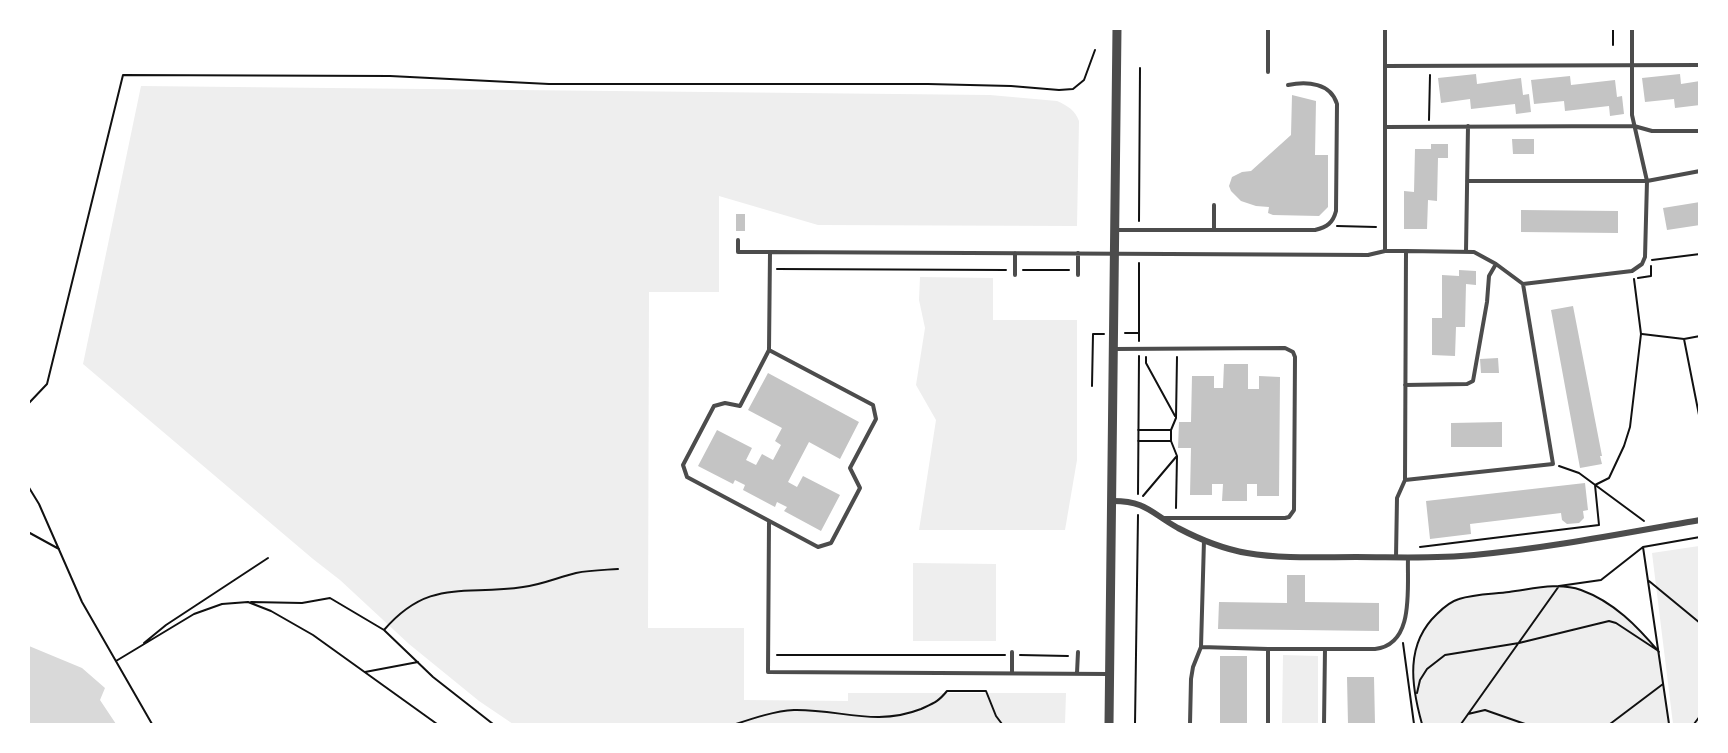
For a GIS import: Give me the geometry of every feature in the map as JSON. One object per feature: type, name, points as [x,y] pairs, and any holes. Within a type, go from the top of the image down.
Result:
[{"type":"street","points":[[1109,724],[1117,28]]},
{"type":"street","points":[[1113,501],[1138,503],[1176,527],[1246,553],[1297,557],[1445,557],[1517,551],[1700,520]]},
{"type":"lane","points":[[1268,28],[1268,72]]},
{"type":"lane","points":[[1385,28],[1385,251]]},
{"type":"lane","points":[[1523,284],[1637,269],[1645,257],[1647,181],[1634,126],[1632,28]]},
{"type":"lane","points":[[1385,66],[1700,64]]},
{"type":"lane","points":[[1114,230],[1316,230],[1324,228],[1334,218],[1336,211],[1337,116],[1335,97],[1330,91],[1310,83],[1288,84]]},
{"type":"lane","points":[[1466,250],[1468,126]]},
{"type":"lane","points":[[1385,127],[1634,126],[1652,131],[1700,131]]},
{"type":"lane","points":[[1467,181],[1647,181],[1700,171]]},
{"type":"lane","points":[[1214,205],[1214,230]]},
{"type":"lane","points":[[738,240],[738,252],[1368,255],[1385,251],[1466,250],[1481,255],[1523,284],[1553,464],[1405,480]]},
{"type":"lane","points":[[1396,557],[1397,498],[1405,480],[1406,251]]},
{"type":"lane","points":[[769,350],[873,405],[876,419],[850,468],[860,488],[831,543],[818,547],[687,477],[683,465],[714,406],[725,403],[740,406],[769,350],[770,252]]},
{"type":"lane","points":[[1015,253],[1015,273]]},
{"type":"lane","points":[[1078,253],[1078,273]]},
{"type":"lane","points":[[1405,385],[1467,384],[1473,381],[1487,302],[1489,276],[1496,264]]},
{"type":"lane","points":[[1113,349],[1285,348],[1293,352],[1295,369],[1294,510],[1292,514],[1285,518],[1162,518]]},
{"type":"lane","points":[[769,521],[768,672],[1110,674]]},
{"type":"lane","points":[[1190,724],[1191,679],[1201,647],[1204,539]]},
{"type":"lane","points":[[1201,647],[1383,648],[1392,643],[1402,631],[1406,614],[1407,557]]},
{"type":"lane","points":[[1268,649],[1268,724]]},
{"type":"lane","points":[[1324,724],[1325,649]]},
{"type":"lane","points":[[1012,653],[1012,673]]},
{"type":"lane","points":[[1077,673],[1078,654]]},
{"type":"path","points":[[1613,28],[1613,45]]},
{"type":"path","points":[[28,404],[47,384],[123,75],[390,76],[549,84],[928,84],[1059,90],[1073,89],[1084,80],[1095,50]]},
{"type":"path","points":[[1430,66],[1430,126]]},
{"type":"path","points":[[1139,230],[1140,68]]},
{"type":"path","points":[[1135,724],[1139,254]]},
{"type":"path","points":[[1595,485],[1609,478],[1630,427],[1641,334],[1634,279],[1651,276],[1652,260],[1700,254]]},
{"type":"path","points":[[770,268],[1078,273]]},
{"type":"path","points":[[1641,334],[1684,339],[1700,336]]},
{"type":"path","points":[[1684,339],[1700,420]]},
{"type":"path","points":[[1146,348],[1146,363],[1176,418]]},
{"type":"path","points":[[1176,518],[1177,456],[1171,430],[1176,418],[1177,348]]},
{"type":"path","points":[[1138,430],[1171,430]]},
{"type":"path","points":[[1138,441],[1172,441]]},
{"type":"path","points":[[1138,503],[1177,456]]},
{"type":"path","points":[[1553,464],[1579,472],[1645,521]]},
{"type":"path","points":[[1417,547],[1599,525],[1595,485]]},
{"type":"path","points":[[28,486],[82,602],[152,724]]},
{"type":"path","points":[[1662,526],[1665,543]]},
{"type":"path","points":[[28,532],[59,549]]},
{"type":"path","points":[[1422,724],[1412,670],[1419,636],[1429,621],[1442,609],[1459,598],[1601,580],[1643,547],[1700,537]]},
{"type":"path","points":[[1643,547],[1669,724]]},
{"type":"path","points":[[137,648],[166,625],[268,558]]},
{"type":"path","points":[[384,630],[398,613],[416,601],[438,593],[524,587],[579,572],[618,569]]},
{"type":"path","points":[[1649,581],[1700,623]]},
{"type":"path","points":[[1461,724],[1558,586]]},
{"type":"path","points":[[1558,586],[1581,590],[1614,607],[1640,629],[1659,651]]},
{"type":"path","points":[[116,661],[194,614],[222,604],[302,603],[330,598],[384,630],[433,677],[493,724]]},
{"type":"path","points":[[248,602],[271,611],[313,635],[437,724]]},
{"type":"path","points":[[1416,696],[1420,680],[1426,669],[1445,655],[1519,643],[1609,621],[1616,623],[1659,651]]},
{"type":"path","points":[[1402,631],[1414,724]]},
{"type":"path","points":[[768,655],[1078,654]]},
{"type":"path","points":[[365,672],[418,662]]},
{"type":"path","points":[[1610,724],[1663,684]]},
{"type":"path","points":[[736,724],[793,710],[883,718],[913,712],[939,702],[947,691],[986,692],[1002,724]]},
{"type":"path","points":[[1467,714],[1485,710],[1525,724]]},
{"type":"path","points":[[1694,724],[1700,716]]},
{"type":"shaded area","points":[[141,86],[990,95],[1057,101],[1068,107],[1079,121],[1077,226],[818,225],[719,196],[719,292],[649,292],[648,628],[744,628],[744,700],[848,701],[848,693],[1066,693],[1065,724],[513,724],[479,701],[409,644],[340,580],[83,364]]},
{"type":"shaded area","points":[[920,277],[993,278],[993,320],[1077,320],[1077,460],[1065,530],[919,530],[936,420],[916,385],[925,328],[919,300]]},
{"type":"shaded area","points":[[1699,546],[1699,724],[1673,724],[1652,553]]},
{"type":"shaded area","points":[[913,563],[996,564],[996,641],[913,641]]},
{"type":"shaded area","points":[[1559,586],[1580,590],[1597,597],[1630,619],[1659,652],[1669,724],[1422,724],[1415,688],[1415,653],[1428,622],[1440,610],[1471,596]]},
{"type":"shaded area","points":[[29,646],[82,668],[105,688],[100,700],[116,724],[29,724]]},
{"type":"shaded area","points":[[1283,655],[1318,656],[1318,724],[1282,724]]},
{"type":"building","points":[[1476,74],[1477,84],[1521,78],[1523,95],[1529,94],[1531,112],[1516,114],[1515,104],[1471,109],[1470,99],[1441,103],[1438,78]]},
{"type":"building","points":[[1680,74],[1681,84],[1700,81],[1700,105],[1675,108],[1674,99],[1645,102],[1642,78]]},
{"type":"building","points":[[1570,76],[1571,85],[1615,80],[1617,97],[1622,96],[1624,114],[1610,116],[1609,106],[1565,111],[1564,101],[1534,104],[1531,80]]},
{"type":"building","points":[[1292,95],[1316,101],[1315,155],[1328,155],[1328,207],[1319,216],[1273,215],[1268,213],[1269,207],[1241,201],[1229,186],[1232,177],[1251,171],[1291,135]]},
{"type":"building","points":[[1512,139],[1534,139],[1534,154],[1513,154]]},
{"type":"building","points":[[1431,144],[1448,144],[1448,158],[1438,158],[1437,201],[1428,200],[1427,229],[1404,229],[1404,191],[1414,192],[1415,149],[1431,149]]},
{"type":"building","points":[[1700,202],[1700,225],[1667,230],[1663,208]]},
{"type":"building","points":[[1521,210],[1618,211],[1618,233],[1521,232]]},
{"type":"building","points":[[736,214],[745,214],[745,231],[736,231]]},
{"type":"building","points":[[1459,270],[1476,271],[1476,285],[1466,284],[1465,327],[1456,327],[1455,356],[1432,355],[1432,318],[1442,318],[1442,275],[1459,276]]},
{"type":"building","points":[[1573,306],[1602,456],[1600,456],[1602,464],[1580,468],[1551,310]]},
{"type":"building","points":[[1498,358],[1499,373],[1481,373],[1480,359]]},
{"type":"building","points":[[1224,364],[1248,364],[1248,389],[1259,389],[1259,376],[1280,377],[1279,496],[1257,496],[1257,484],[1247,484],[1247,501],[1222,501],[1223,484],[1212,484],[1212,495],[1190,495],[1191,448],[1178,448],[1179,422],[1191,422],[1192,376],[1214,376],[1214,388],[1223,388]]},
{"type":"building","points":[[768,373],[859,422],[840,459],[809,442],[788,482],[797,487],[803,476],[840,495],[821,531],[784,511],[787,507],[777,502],[775,507],[743,490],[745,485],[735,480],[733,484],[698,466],[717,430],[752,448],[746,460],[756,465],[762,454],[773,460],[781,445],[775,441],[782,428],[748,410]]},
{"type":"building","points":[[1502,422],[1502,447],[1451,447],[1451,423]]},
{"type":"building","points":[[1585,483],[1588,510],[1583,511],[1584,518],[1579,523],[1567,524],[1562,520],[1561,513],[1470,524],[1471,534],[1430,539],[1426,501]]},
{"type":"building","points":[[1287,575],[1305,575],[1305,602],[1379,603],[1379,631],[1218,629],[1219,602],[1287,603]]},
{"type":"building","points":[[1220,656],[1247,656],[1247,724],[1220,724]]},
{"type":"building","points":[[1347,677],[1374,677],[1375,724],[1348,724]]}]
